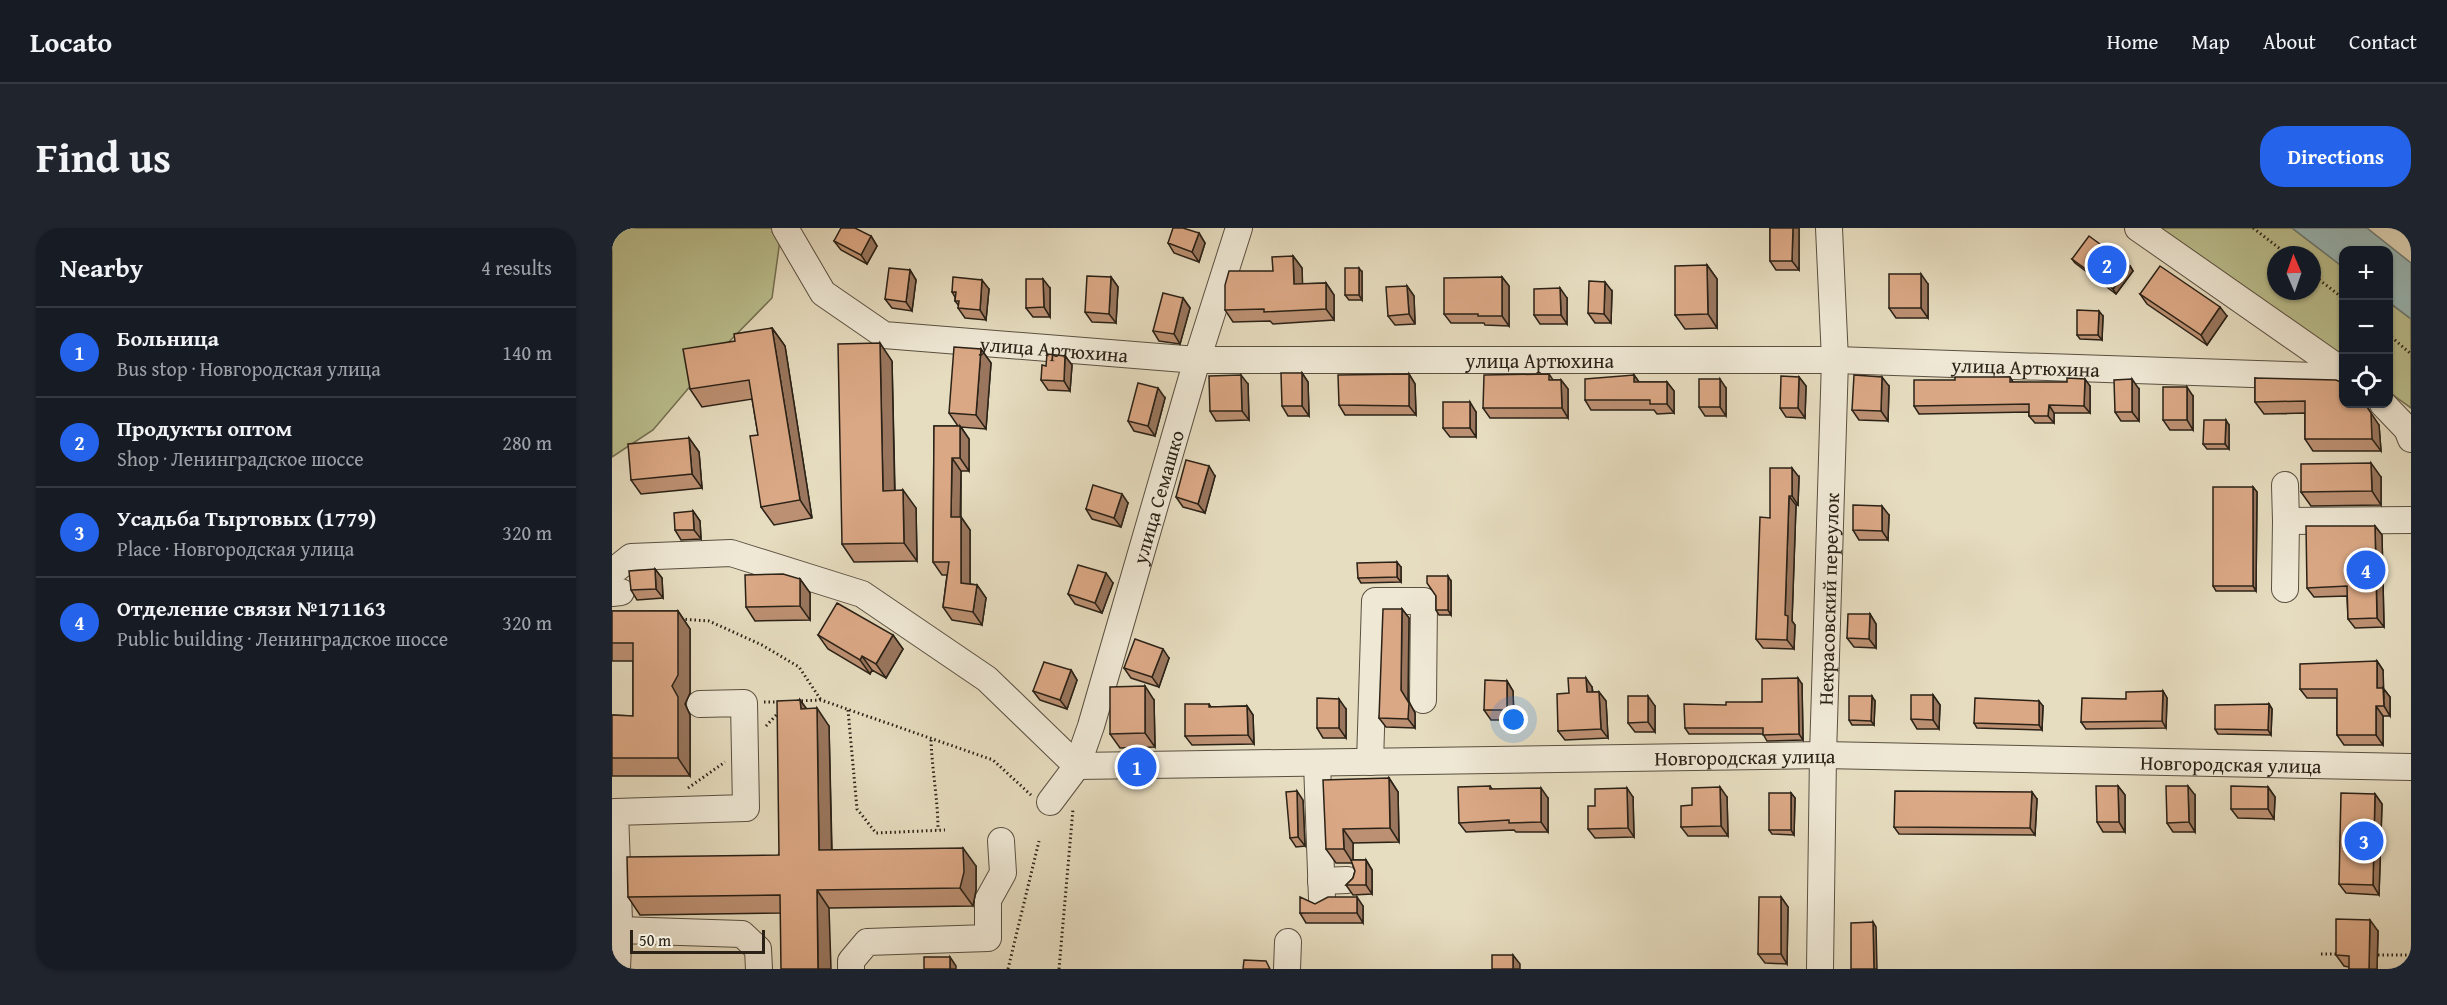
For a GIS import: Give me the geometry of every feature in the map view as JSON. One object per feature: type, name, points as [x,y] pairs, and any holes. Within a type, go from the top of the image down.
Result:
[{"type":"street","name":"улица Артюхина","points":[[785,228],[823,293],[884,335],[1197,360],[1835,360],[2339,377]]},
{"type":"street","name":"улица Семашко","points":[[1077,766],[1197,360],[1239,228]]},
{"type":"street","name":"Некрасовский переулок","points":[[1820,969],[1823,755],[1835,360],[1828,228]]},
{"type":"street","points":[[2138,228],[2339,369]]},
{"type":"street","points":[[2387,408],[2407,429],[2411,439]]},
{"type":"street","points":[[2285,485],[2285,589]]},
{"type":"street","points":[[2286,521],[2411,520]]},
{"type":"street","points":[[615,586],[632,557],[731,553],[862,594],[987,679],[1077,766],[1054,802]]},
{"type":"street","points":[[1370,762],[1375,601],[1424,601],[1423,700]]},
{"type":"street","points":[[617,969],[619,930],[613,811],[746,808],[744,703],[700,704]]},
{"type":"street","name":"Новгородская улица","points":[[1077,766],[1823,755],[2411,768]]},
{"type":"street","points":[[1317,763],[1322,890],[1347,880]]},
{"type":"street","points":[[851,969],[851,961],[867,942],[988,938],[988,900],[1003,873],[1001,841]]},
{"type":"street","points":[[619,930],[742,934],[758,949],[759,969]]},
{"type":"street","points":[[1287,969],[1288,942]]},
{"type":"path","points":[[2253,228],[2276,246]]},
{"type":"path","points":[[2321,281],[2339,296]]},
{"type":"path","points":[[2393,338],[2411,354]]},
{"type":"path","points":[[675,618],[709,621],[762,645],[799,667],[821,700]]},
{"type":"path","points":[[744,703],[821,700],[993,760],[1054,802],[1059,969]]},
{"type":"path","points":[[848,710],[857,809],[876,833],[945,830]]},
{"type":"path","points":[[931,740],[932,773],[938,797],[938,830]]},
{"type":"path","points":[[1008,969],[1039,841]]},
{"type":"path","points":[[2321,954],[2344,954]]},
{"type":"path","points":[[2378,955],[2411,955]]},
{"type":"green space","points":[[612,228],[775,228],[780,240],[772,298],[721,350],[653,430],[612,457]]},
{"type":"green space","points":[[2157,228],[2292,228],[2316,246],[2267,246],[2267,300],[2321,300],[2321,250],[2339,264],[2339,357]]},
{"type":"green space","points":[[2393,306],[2411,319],[2411,408],[2393,395]]},
{"type":"water","points":[[2292,228],[2367,228],[2390,246],[2339,246],[2339,264],[2321,250],[2321,246],[2316,246]]},
{"type":"water","points":[[2393,249],[2411,263],[2411,319],[2393,305]]},
{"type":"building","points":[[841,228],[855,228],[871,236],[861,255],[834,241]]},
{"type":"building","points":[[1173,228],[1183,228],[1199,233],[1192,252],[1168,243]]},
{"type":"building","points":[[1770,228],[1793,228],[1792,261],[1770,261]]},
{"type":"building","points":[[2089,236],[2130,266],[2113,289],[2072,259]]},
{"type":"building","points":[[1293,256],[1294,284],[1326,283],[1326,309],[1264,312],[1264,309],[1225,310],[1225,285],[1229,271],[1273,271],[1272,257]]},
{"type":"building","points":[[1707,265],[1708,314],[1675,315],[1675,266]]},
{"type":"building","points":[[2160,266],[2220,307],[2201,335],[2140,294]]},
{"type":"building","points":[[889,268],[910,270],[906,302],[885,299]]},
{"type":"building","points":[[1345,268],[1359,268],[1359,295],[1345,295]]},
{"type":"building","points":[[1889,274],[1921,274],[1921,308],[1889,308]]},
{"type":"building","points":[[1087,276],[1111,277],[1109,314],[1085,312]]},
{"type":"building","points":[[953,277],[982,280],[980,310],[958,308],[959,301],[955,301],[956,292],[952,292]]},
{"type":"building","points":[[1502,277],[1502,316],[1444,314],[1444,278]]},
{"type":"building","points":[[1026,279],[1043,279],[1044,307],[1026,308]]},
{"type":"building","points":[[1589,281],[1605,282],[1604,314],[1588,313]]},
{"type":"building","points":[[1407,286],[1409,314],[1388,316],[1386,287]]},
{"type":"building","points":[[1560,288],[1561,315],[1534,315],[1534,289]]},
{"type":"building","points":[[1163,293],[1183,298],[1174,334],[1153,331]]},
{"type":"building","points":[[2077,310],[2099,311],[2098,335],[2077,335]]},
{"type":"building","points":[[772,328],[800,500],[761,507],[750,436],[758,435],[749,380],[690,389],[683,349],[735,341],[734,334]]},
{"type":"building","points":[[880,343],[883,491],[903,490],[904,543],[842,544],[838,344]]},
{"type":"building","points":[[954,347],[981,349],[976,415],[949,413]]},
{"type":"building","points":[[1047,354],[1065,356],[1064,381],[1041,380],[1042,365],[1046,366]]},
{"type":"building","points":[[1281,373],[1302,373],[1302,406],[1282,406]]},
{"type":"building","points":[[1409,374],[1409,406],[1339,405],[1338,375]]},
{"type":"building","points":[[1549,374],[1549,380],[1561,380],[1562,408],[1483,408],[1484,375]]},
{"type":"building","points":[[1241,375],[1242,411],[1210,411],[1209,376]]},
{"type":"building","points":[[1634,375],[1634,382],[1667,382],[1667,404],[1650,404],[1650,400],[1585,400],[1585,379]]},
{"type":"building","points":[[1854,375],[1882,377],[1881,411],[1852,410]]},
{"type":"building","points":[[1781,376],[1799,377],[1798,408],[1780,408]]},
{"type":"building","points":[[1955,377],[2010,377],[2010,382],[2067,382],[2067,378],[2085,379],[2084,406],[2049,405],[2048,416],[2029,416],[2029,404],[1914,406],[1914,380],[1955,380]]},
{"type":"building","points":[[2255,378],[2336,380],[2339,381],[2339,408],[2368,408],[2371,413],[2372,439],[2305,439],[2305,401],[2255,402]]},
{"type":"building","points":[[1699,379],[1720,379],[1720,407],[1699,407]]},
{"type":"building","points":[[2132,379],[2132,412],[2115,412],[2114,380]]},
{"type":"building","points":[[1138,383],[1158,388],[1148,426],[1128,421]]},
{"type":"building","points":[[2163,387],[2187,387],[2187,420],[2163,420]]},
{"type":"building","points":[[1443,402],[1470,402],[1470,428],[1443,428]]},
{"type":"building","points":[[2204,420],[2226,420],[2225,444],[2203,444]]},
{"type":"building","points":[[934,426],[960,426],[960,458],[952,458],[951,517],[961,517],[961,583],[977,585],[973,612],[943,607],[949,562],[933,562]]},
{"type":"building","points":[[689,438],[692,474],[631,480],[628,444]]},
{"type":"building","points":[[1186,460],[1209,466],[1198,504],[1176,497]]},
{"type":"building","points":[[2371,463],[2372,491],[2301,492],[2301,464]]},
{"type":"building","points":[[1770,468],[1792,468],[1785,615],[1788,616],[1787,640],[1756,639],[1760,517],[1770,518]]},
{"type":"building","points":[[1093,485],[1122,494],[1114,518],[1086,509]]},
{"type":"building","points":[[2213,487],[2253,487],[2253,586],[2213,586]]},
{"type":"building","points":[[1853,505],[1882,506],[1882,531],[1853,530]]},
{"type":"building","points":[[693,511],[694,530],[675,530],[674,513]]},
{"type":"building","points":[[2306,526],[2375,526],[2377,618],[2348,619],[2347,586],[2307,588]]},
{"type":"building","points":[[1397,562],[1397,577],[1358,578],[1357,563]]},
{"type":"building","points":[[1078,565],[1106,573],[1095,603],[1068,594]]},
{"type":"building","points":[[655,569],[656,589],[631,590],[629,571]]},
{"type":"building","points":[[783,574],[800,579],[800,606],[746,607],[745,575]]},
{"type":"building","points":[[1427,576],[1448,576],[1448,610],[1436,610],[1436,596],[1427,583]]},
{"type":"building","points":[[837,603],[893,635],[876,664],[862,656],[860,660],[818,635]]},
{"type":"building","points":[[1383,609],[1402,609],[1401,690],[1409,703],[1408,719],[1379,718]]},
{"type":"building","points":[[612,611],[678,611],[678,675],[672,686],[678,697],[678,758],[612,758],[612,715],[633,716],[633,643],[612,643]]},
{"type":"building","points":[[1848,614],[1870,614],[1869,639],[1847,638]]},
{"type":"building","points":[[1135,639],[1163,649],[1152,677],[1124,668]]},
{"type":"building","points":[[2377,661],[2377,688],[2383,688],[2384,706],[2376,706],[2376,735],[2337,735],[2337,689],[2300,689],[2300,664]]},
{"type":"building","points":[[1044,662],[1071,670],[1060,700],[1033,691]]},
{"type":"building","points":[[1568,678],[1586,678],[1587,692],[1599,692],[1601,729],[1558,731],[1557,694],[1569,693]]},
{"type":"building","points":[[1798,678],[1799,734],[1763,735],[1763,728],[1685,728],[1684,704],[1726,705],[1726,702],[1762,702],[1762,679]]},
{"type":"building","points":[[1485,680],[1507,681],[1507,710],[1484,710]]},
{"type":"building","points":[[1145,686],[1145,733],[1110,734],[1110,687]]},
{"type":"building","points":[[2163,691],[2162,721],[2081,722],[2082,698],[2126,699],[2126,692]]},
{"type":"building","points":[[1911,695],[1933,695],[1933,720],[1911,719]]},
{"type":"building","points":[[1628,696],[1648,696],[1648,722],[1628,723]]},
{"type":"building","points":[[1849,696],[1872,696],[1871,721],[1849,720]]},
{"type":"building","points":[[1317,698],[1339,699],[1339,728],[1317,728]]},
{"type":"building","points":[[1975,698],[2039,701],[2039,725],[1974,723]]},
{"type":"building","points":[[800,700],[801,709],[817,708],[819,850],[963,848],[964,872],[960,888],[817,890],[818,969],[781,969],[780,895],[628,897],[627,857],[779,855],[777,701]]},
{"type":"building","points":[[1185,704],[1209,704],[1209,707],[1247,706],[1248,735],[1185,736]]},
{"type":"building","points":[[2269,704],[2268,730],[2215,729],[2215,705]]},
{"type":"building","points":[[1389,778],[1390,828],[1343,829],[1344,849],[1326,849],[1323,780]]},
{"type":"building","points":[[1490,786],[1490,789],[1541,788],[1541,822],[1509,823],[1509,820],[1459,823],[1458,787]]},
{"type":"building","points":[[2096,786],[2118,786],[2119,822],[2097,822]]},
{"type":"building","points":[[2166,786],[2188,786],[2189,822],[2167,823]]},
{"type":"building","points":[[2231,786],[2268,787],[2268,809],[2231,809]]},
{"type":"building","points":[[1720,787],[1721,826],[1681,827],[1681,806],[1692,805],[1692,788]]},
{"type":"building","points":[[1627,788],[1628,828],[1588,829],[1588,806],[1595,806],[1595,789]]},
{"type":"building","points":[[1297,791],[1298,837],[1290,838],[1286,792]]},
{"type":"building","points":[[1895,791],[2032,792],[2030,828],[1894,827]]},
{"type":"building","points":[[1769,793],[1791,793],[1791,830],[1769,830]]},
{"type":"building","points":[[2341,793],[2375,794],[2373,885],[2339,884]]},
{"type":"building","points":[[1351,860],[1366,860],[1366,885],[1346,885],[1353,878],[1355,871]]},
{"type":"building","points":[[1300,897],[1315,904],[1328,897],[1357,897],[1357,913],[1300,913]]},
{"type":"building","points":[[1759,897],[1781,897],[1781,954],[1758,954]]},
{"type":"building","points":[[2336,919],[2370,920],[2369,969],[2349,969],[2349,956],[2336,955]]},
{"type":"building","points":[[1873,922],[1874,969],[1851,969],[1851,923]]},
{"type":"building","points":[[1492,955],[1513,955],[1513,969],[1492,969]]},
{"type":"building","points":[[924,957],[950,957],[950,969],[924,969]]},
{"type":"building","points":[[1244,960],[1266,961],[1270,969],[1243,969]]},
{"type":"place","name":"Продукты оптом","points":[[2107,265]]},
{"type":"place","name":"Отделение связи №171163","points":[[2366,570]]},
{"type":"place","name":"Больница","points":[[1137,767]]},
{"type":"place","name":"Усадьба Тыртовых (1779)","points":[[2364,841]]}]
